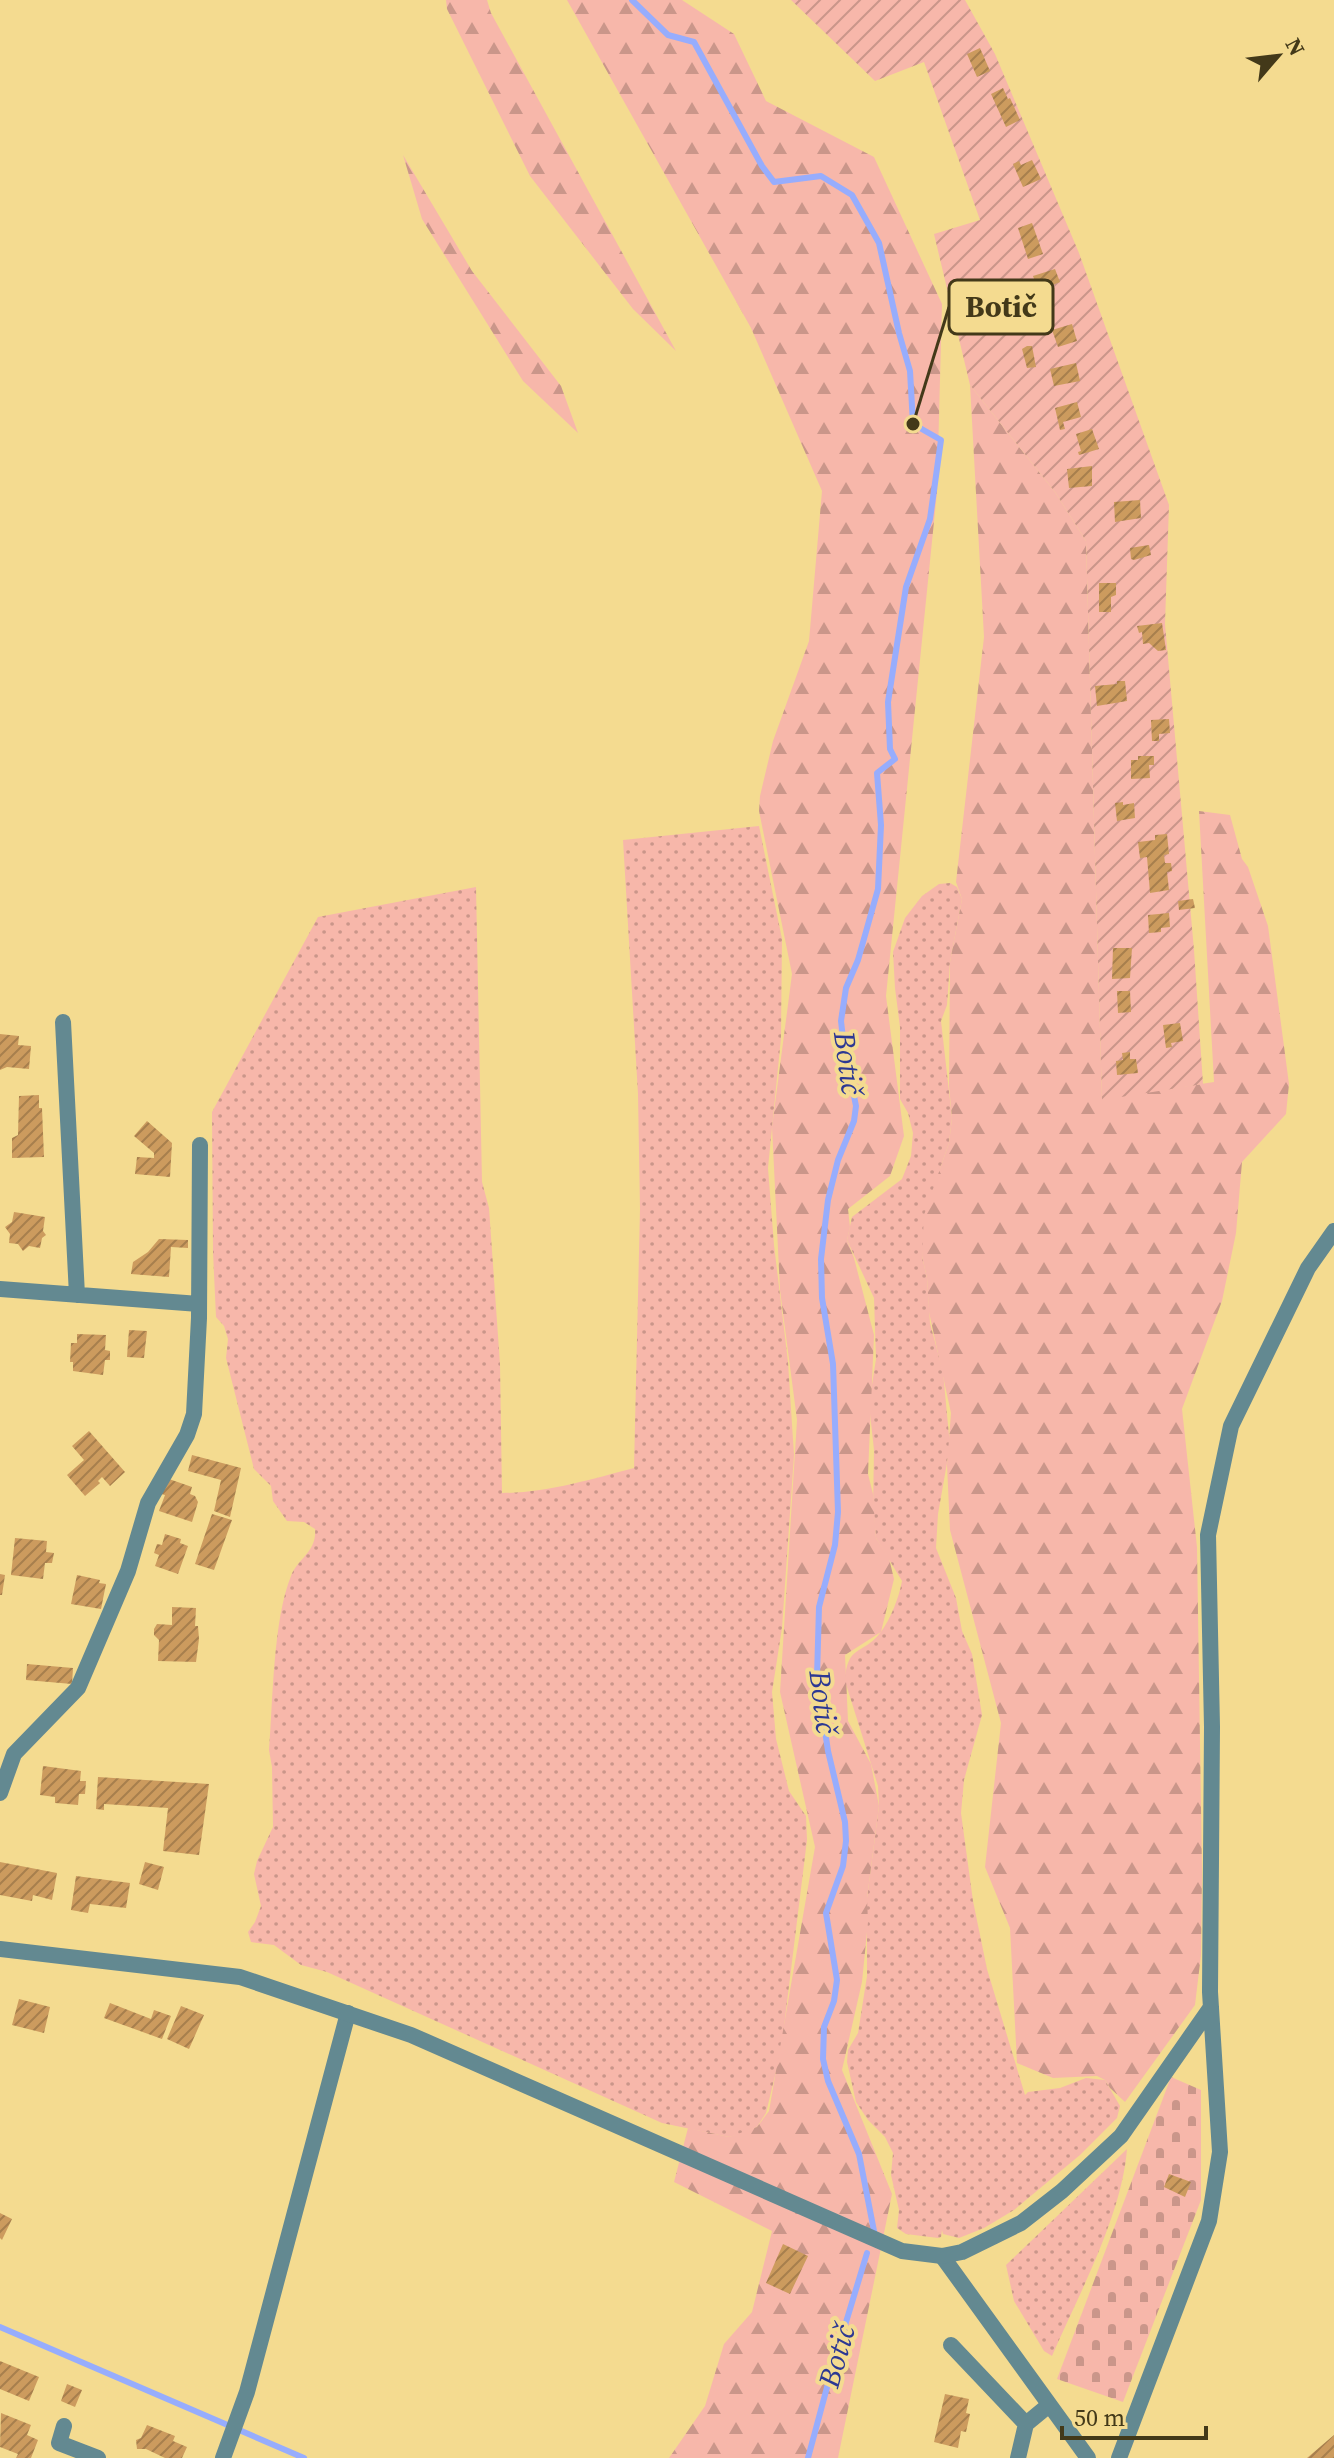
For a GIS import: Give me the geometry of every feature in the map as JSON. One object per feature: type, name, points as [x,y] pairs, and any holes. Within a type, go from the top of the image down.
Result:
[{"type":"street","points":[[63,1022],[77,1295]]},
{"type":"street","points":[[0,1793],[14,1754],[78,1688],[128,1571],[148,1503],[187,1435],[194,1414],[199,1304],[200,1145]]},
{"type":"street","points":[[1119,2458],[1209,2221],[1220,2152],[1211,2007],[1212,1727],[1208,1535],[1231,1426],[1308,1268],[1334,1231]]},
{"type":"street","points":[[0,1289],[199,1304]]},
{"type":"street","points":[[0,1949],[240,1977],[411,2035],[902,2251],[942,2256],[979,2245],[1021,2223],[1062,2191],[1121,2136],[1211,2007]]},
{"type":"street","points":[[223,2456],[247,2392],[348,2013]]},
{"type":"street","points":[[942,2256],[1088,2458]]},
{"type":"street","points":[[951,2345],[1026,2424]]},
{"type":"street","points":[[1018,2458],[1026,2424],[1049,2405]]},
{"type":"street","points":[[64,2426],[59,2443],[98,2458]]},
{"type":"green space","points":[[446,0],[487,0],[491,13],[676,351],[633,309],[530,176],[447,9]]},
{"type":"green space","points":[[567,0],[682,0],[734,34],[766,101],[874,157],[942,304],[937,492],[886,996],[904,1136],[890,1176],[848,1209],[850,1227],[847,1240],[874,1335],[868,1474],[873,1494],[876,1538],[889,1558],[894,1579],[881,1632],[845,1655],[848,1721],[871,1764],[879,1806],[867,1898],[868,1922],[862,1982],[842,2070],[892,2194],[838,2458],[669,2458],[705,2406],[724,2344],[752,2312],[772,2231],[674,2182],[688,2128],[729,2137],[757,2127],[769,2111],[815,1847],[780,1692],[797,1420],[780,1290],[772,1127],[792,974],[759,811],[773,741],[809,641],[822,491],[751,328]]},
{"type":"green space","points":[[791,0],[965,0],[995,54],[1079,253],[1169,505],[1165,624],[1203,1084],[1102,1100],[1086,541],[1055,492],[970,385],[934,234],[980,220],[924,62],[875,81]]},
{"type":"green space","points":[[403,155],[472,271],[561,386],[578,433],[523,381],[422,219]]},
{"type":"green space","points":[[970,385],[1055,492],[1086,541],[1102,1099],[1214,1082],[1199,811],[1230,815],[1242,859],[1248,867],[1268,926],[1289,1084],[1286,1114],[1242,1162],[1236,1233],[1222,1301],[1182,1409],[1197,1547],[1201,1955],[1195,2005],[1125,2102],[1105,2080],[1097,2076],[1053,2078],[1017,2063],[1010,1928],[985,1867],[1001,1723],[950,1530],[947,1465],[951,1413],[929,1312],[922,1256],[924,1215],[949,1143],[952,1118],[949,1086],[950,962],[962,899],[956,882],[984,637]]},
{"type":"green space","points":[[759,826],[782,939],[781,1038],[768,1168],[788,1362],[794,1455],[782,1628],[772,1692],[776,1739],[789,1791],[806,1816],[807,1840],[781,2051],[766,2113],[757,2127],[729,2137],[662,2123],[327,1972],[301,1965],[274,1945],[251,1942],[248,1932],[261,1906],[254,1874],[273,1827],[269,1750],[281,1615],[291,1576],[313,1544],[315,1529],[304,1522],[287,1521],[273,1501],[271,1486],[254,1469],[226,1358],[228,1339],[224,1326],[216,1317],[212,1112],[318,917],[476,887],[482,1182],[489,1208],[500,1364],[502,1493],[552,1488],[634,1468],[640,1209],[638,1094],[623,840]]},
{"type":"green space","points":[[950,883],[957,887],[962,899],[950,962],[947,1005],[941,1021],[952,1118],[922,1256],[930,1323],[943,1372],[950,1446],[938,1514],[936,1548],[956,1598],[962,1631],[972,1654],[982,1715],[964,1780],[961,1813],[973,1901],[987,1969],[1025,2095],[1060,2088],[1086,2078],[1105,2080],[1120,2106],[1117,2118],[1080,2155],[1014,2210],[984,2228],[959,2238],[943,2234],[942,2230],[938,2238],[906,2234],[897,2228],[899,2210],[891,2175],[893,2153],[885,2137],[856,2102],[847,2062],[848,2050],[858,2033],[867,1976],[867,1898],[879,1806],[878,1786],[845,1681],[846,1669],[852,1656],[884,1627],[902,1581],[876,1538],[874,1450],[869,1404],[876,1359],[874,1298],[847,1240],[852,1217],[902,1179],[911,1156],[913,1133],[908,1113],[900,1099],[900,1027],[893,952],[905,918],[922,896],[939,884]]},
{"type":"green space","points":[[1171,2077],[1201,2090],[1201,2200],[1123,2402],[1057,2379]]},
{"type":"green space","points":[[1127,2149],[1108,2227],[1052,2356],[1044,2351],[1014,2301],[1006,2265]]},
{"type":"building","points":[[980,48],[990,71],[977,77],[967,54]]},
{"type":"building","points":[[1003,88],[1020,120],[1006,127],[991,94]]},
{"type":"building","points":[[1032,160],[1041,179],[1023,187],[1013,164],[1019,161],[1021,165]]},
{"type":"building","points":[[1032,223],[1043,254],[1028,259],[1018,228]]},
{"type":"building","points":[[1055,269],[1060,282],[1050,286],[1052,291],[1040,295],[1033,276]]},
{"type":"building","points":[[1072,324],[1077,341],[1058,347],[1052,330]]},
{"type":"building","points":[[1032,346],[1036,367],[1027,368],[1022,349]]},
{"type":"building","points":[[1076,363],[1080,381],[1054,386],[1050,369]]},
{"type":"building","points":[[1077,402],[1081,417],[1063,422],[1065,429],[1060,430],[1055,408]]},
{"type":"building","points":[[1092,429],[1099,449],[1079,455],[1081,451],[1076,434]]},
{"type":"building","points":[[1092,466],[1092,486],[1069,488],[1067,469]]},
{"type":"building","points":[[1140,500],[1141,518],[1115,522],[1114,502]]},
{"type":"building","points":[[1149,545],[1151,555],[1131,559],[1130,548]]},
{"type":"building","points":[[1099,583],[1116,583],[1116,595],[1111,597],[1111,612],[1099,612]]},
{"type":"building","points":[[1162,623],[1166,650],[1158,651],[1149,643],[1143,644],[1142,632],[1139,633],[1137,626]]},
{"type":"building","points":[[1117,681],[1125,681],[1127,701],[1097,706],[1095,686],[1117,684]]},
{"type":"building","points":[[1169,719],[1170,733],[1159,734],[1159,741],[1152,741],[1151,720]]},
{"type":"building","points":[[1138,756],[1154,756],[1154,765],[1149,765],[1150,778],[1131,779],[1131,760],[1138,760]]},
{"type":"building","points":[[1123,802],[1123,805],[1134,803],[1135,818],[1117,821],[1115,803]]},
{"type":"building","points":[[1167,834],[1169,854],[1164,855],[1165,863],[1171,863],[1172,871],[1167,872],[1169,890],[1150,893],[1147,857],[1140,858],[1138,842],[1155,840],[1155,835]]},
{"type":"building","points":[[1193,899],[1195,908],[1179,910],[1178,901]]},
{"type":"building","points":[[1169,913],[1170,927],[1149,933],[1148,915]]},
{"type":"building","points":[[1113,948],[1132,948],[1130,978],[1112,979]]},
{"type":"building","points":[[1117,991],[1130,991],[1131,1012],[1118,1013]]},
{"type":"building","points":[[1180,1023],[1183,1041],[1171,1043],[1172,1047],[1166,1048],[1163,1025]]},
{"type":"building","points":[[0,1034],[19,1036],[18,1045],[31,1046],[29,1069],[7,1067],[0,1070]]},
{"type":"building","points":[[1130,1052],[1130,1059],[1136,1059],[1138,1073],[1117,1075],[1116,1061],[1123,1060],[1122,1053]]},
{"type":"building","points":[[39,1095],[44,1157],[12,1158],[12,1138],[18,1135],[19,1096]]},
{"type":"building","points":[[147,1121],[172,1143],[170,1177],[135,1174],[137,1157],[154,1158],[154,1153],[134,1136]]},
{"type":"building","points":[[14,1212],[45,1217],[43,1231],[46,1235],[40,1248],[29,1246],[23,1251],[18,1244],[9,1243],[10,1234],[5,1227],[12,1222]]},
{"type":"building","points":[[159,1239],[188,1240],[188,1248],[171,1247],[169,1277],[131,1274],[133,1262],[148,1252]]},
{"type":"building","points":[[129,1330],[147,1331],[144,1358],[127,1357]]},
{"type":"building","points":[[77,1334],[106,1335],[105,1350],[110,1351],[110,1360],[105,1360],[103,1375],[73,1371],[71,1343],[77,1343]]},
{"type":"building","points":[[89,1431],[125,1472],[110,1486],[102,1477],[98,1481],[100,1483],[85,1496],[67,1475],[84,1460],[72,1446]]},
{"type":"building","points":[[192,1455],[241,1468],[230,1517],[214,1511],[221,1480],[188,1471]]},
{"type":"building","points":[[169,1479],[192,1487],[190,1494],[198,1502],[192,1522],[159,1511],[165,1495],[161,1494]]},
{"type":"building","points":[[212,1514],[232,1520],[214,1570],[195,1564]]},
{"type":"building","points":[[165,1534],[181,1539],[180,1543],[188,1546],[178,1574],[155,1566],[159,1555],[154,1553],[157,1544],[162,1545]]},
{"type":"building","points":[[15,1538],[47,1541],[46,1552],[54,1553],[52,1563],[45,1563],[43,1579],[11,1575]]},
{"type":"building","points":[[0,1574],[5,1575],[2,1595],[0,1595]]},
{"type":"building","points":[[77,1575],[106,1584],[101,1609],[71,1604]]},
{"type":"building","points":[[172,1607],[196,1608],[195,1626],[198,1626],[199,1639],[196,1662],[158,1661],[159,1640],[154,1635],[154,1629],[157,1624],[172,1625]]},
{"type":"building","points":[[27,1664],[73,1668],[72,1684],[26,1680]]},
{"type":"building","points":[[43,1766],[81,1771],[80,1781],[86,1781],[85,1794],[79,1794],[78,1805],[55,1803],[55,1797],[40,1795]]},
{"type":"building","points":[[98,1777],[209,1784],[199,1855],[163,1851],[168,1808],[104,1804],[104,1810],[96,1809]]},
{"type":"building","points":[[0,1862],[57,1873],[52,1900],[33,1895],[32,1901],[0,1895]]},
{"type":"building","points":[[145,1862],[164,1867],[158,1890],[139,1884]]},
{"type":"building","points":[[76,1876],[130,1883],[126,1908],[90,1904],[88,1913],[71,1910]]},
{"type":"building","points":[[19,1999],[50,2007],[44,2033],[12,2025]]},
{"type":"building","points":[[110,2003],[151,2019],[154,2010],[171,2016],[162,2039],[104,2018]]},
{"type":"building","points":[[181,2006],[204,2015],[189,2049],[167,2039]]},
{"type":"building","points":[[1169,2174],[1191,2182],[1185,2197],[1164,2187]]},
{"type":"building","points":[[0,2213],[12,2219],[2,2240],[0,2238]]},
{"type":"building","points":[[783,2244],[808,2256],[790,2294],[766,2283]]},
{"type":"building","points":[[0,2361],[39,2377],[29,2401],[0,2389]]},
{"type":"building","points":[[67,2384],[82,2390],[75,2407],[61,2401]]},
{"type":"building","points":[[945,2394],[969,2399],[966,2432],[961,2431],[958,2448],[934,2442]]},
{"type":"building","points":[[1,2413],[31,2425],[27,2435],[38,2440],[31,2458],[16,2458],[18,2454],[0,2447]]},
{"type":"building","points":[[147,2425],[175,2436],[173,2441],[187,2447],[182,2458],[165,2458],[146,2449],[137,2449],[136,2440],[141,2438]]},
{"type":"building","points":[[1334,2435],[1334,2458],[1307,2458]]},
{"type":"waterway","name":"Botič","points":[[632,0],[668,35],[694,42],[762,166],[774,182],[821,176],[852,195],[879,243],[910,371],[913,424],[941,440],[930,519],[906,587],[888,702],[890,749],[895,759],[877,773],[881,825],[878,889],[858,960],[846,988],[841,1021],[856,1106],[828,1200],[821,1259],[822,1298],[833,1364],[838,1512],[835,1545],[819,1607],[817,1677],[846,1841],[843,1866],[826,1913],[837,1980],[834,2001],[824,2027],[823,2059],[828,2081],[859,2154],[874,2231]]},
{"type":"waterway","name":"Botič","points":[[808,2458],[867,2253]]},
{"type":"waterway","points":[[0,2327],[304,2458]]},
{"type":"place","name":"Botič","points":[[913,424]]}]
